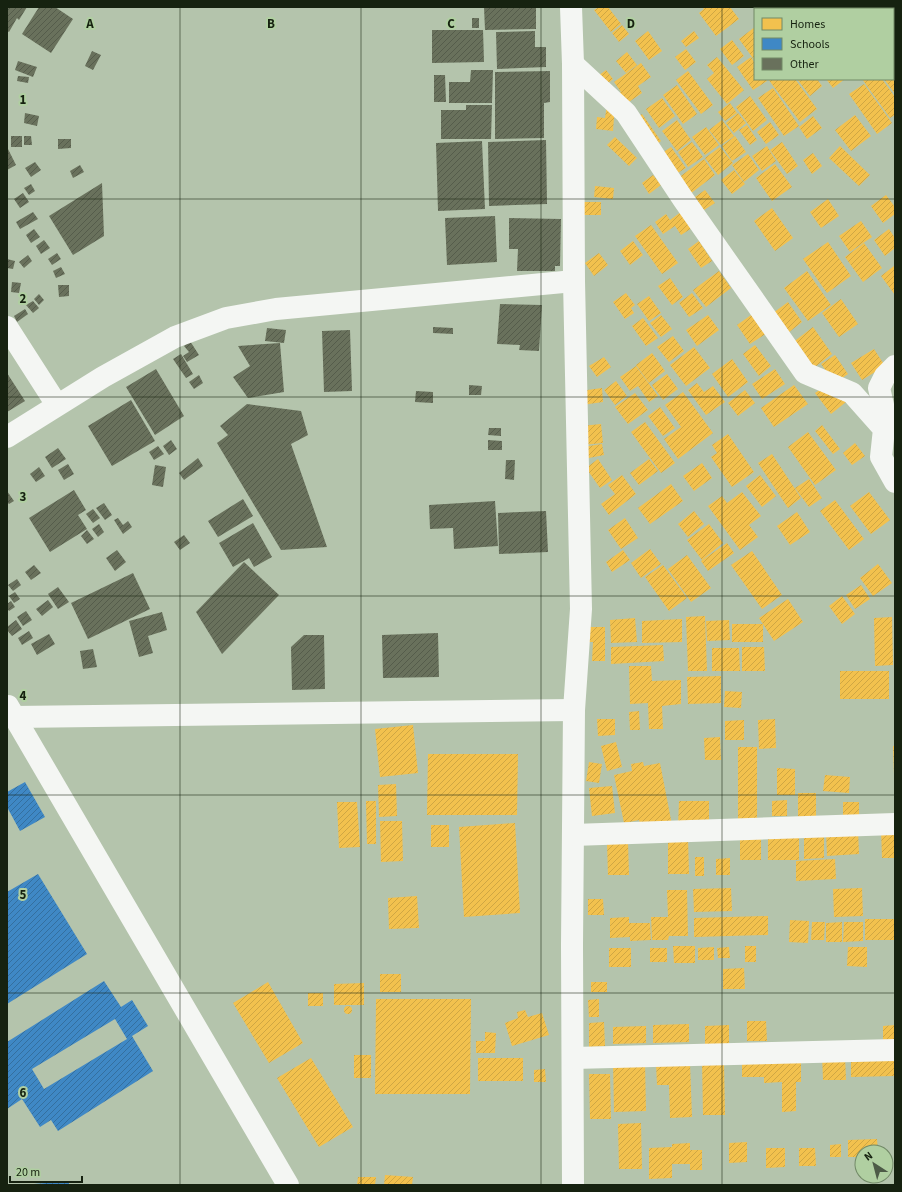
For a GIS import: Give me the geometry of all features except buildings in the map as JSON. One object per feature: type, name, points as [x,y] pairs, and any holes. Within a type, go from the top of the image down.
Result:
[{"type":"street","points":[[571,7],[573,64],[574,281],[581,609],[574,710],[572,945],[573,1185]]},
{"type":"street","points":[[573,64],[626,113],[683,199],[805,373],[852,393],[884,429]]},
{"type":"street","points":[[7,437],[102,378],[174,337],[226,318],[276,309],[574,281]]},
{"type":"street","points":[[7,327],[57,405]]},
{"type":"street","points":[[895,366],[885,376],[880,388],[883,405],[884,429],[881,457],[895,482]]},
{"type":"street","points":[[10,711],[574,710]]},
{"type":"street","points":[[10,711],[288,1185]]},
{"type":"street","points":[[573,835],[895,824]]},
{"type":"street","points":[[573,1058],[895,1050]]}]
